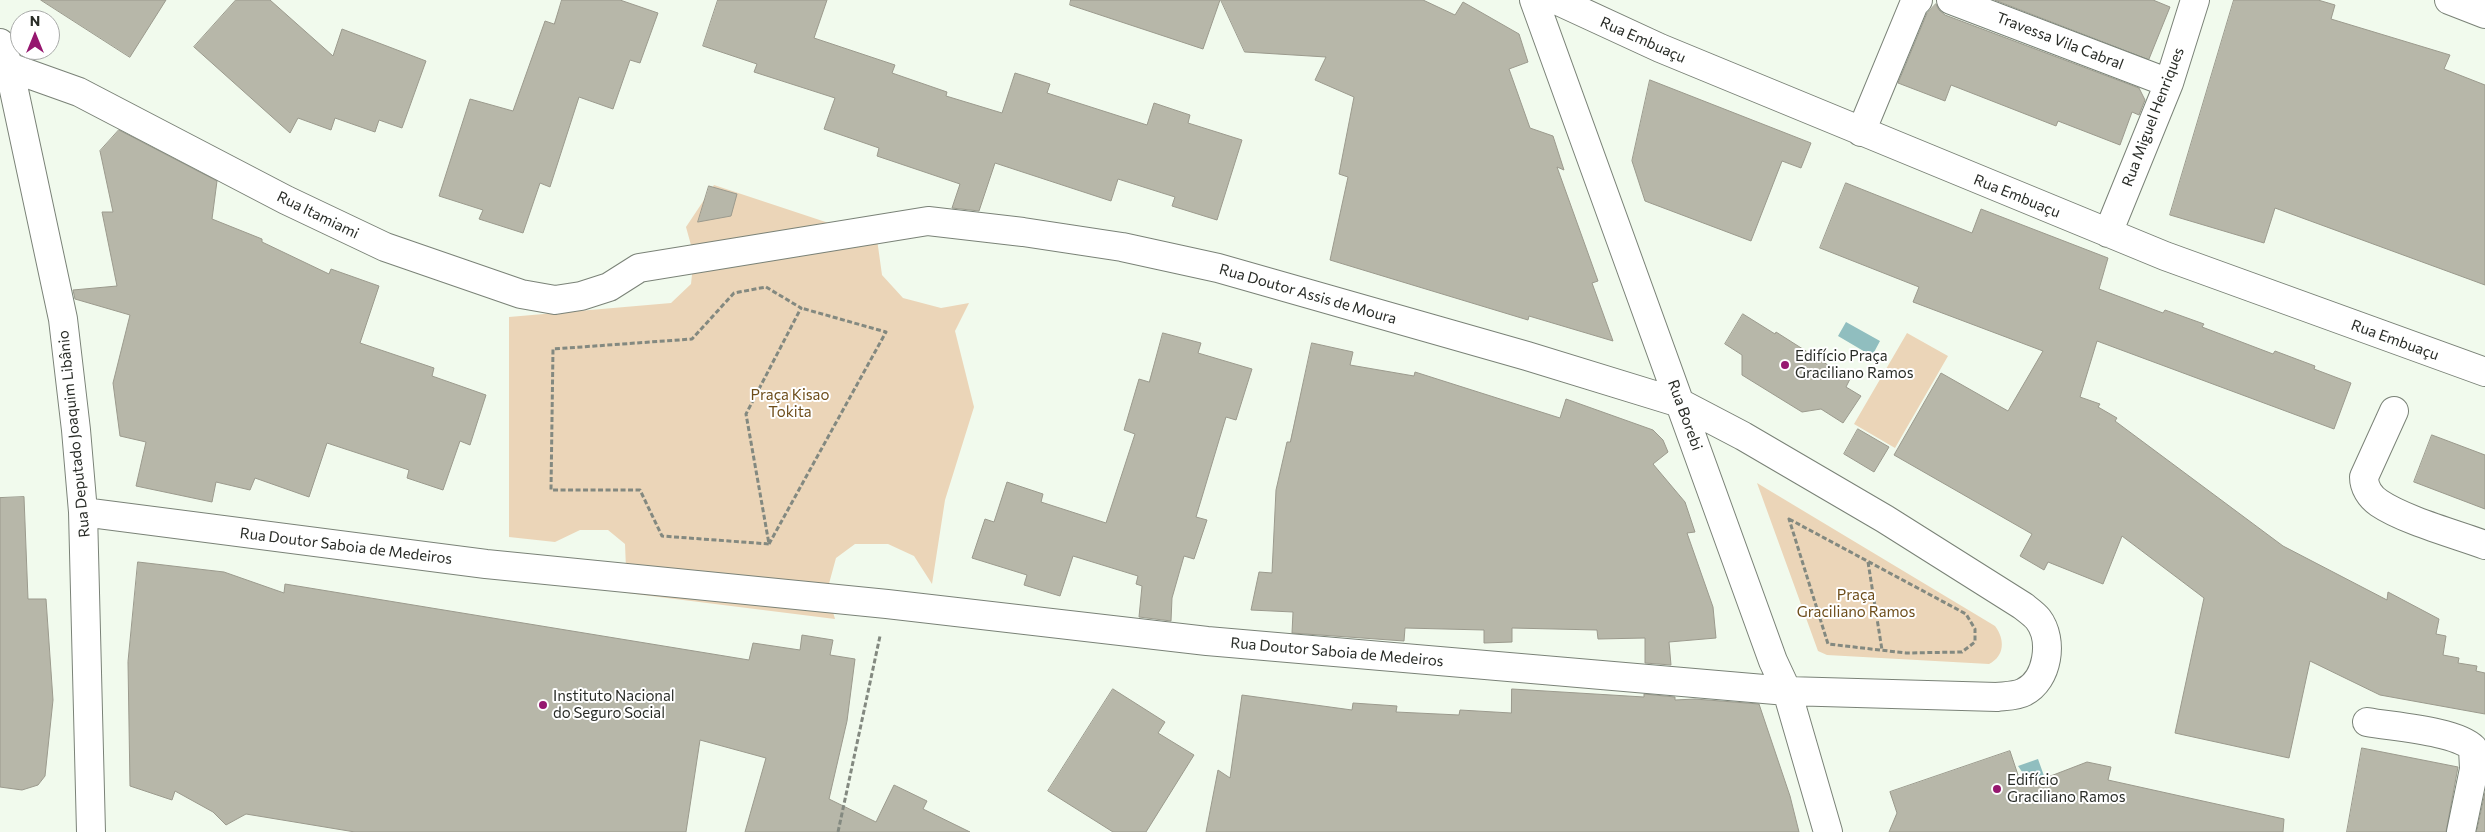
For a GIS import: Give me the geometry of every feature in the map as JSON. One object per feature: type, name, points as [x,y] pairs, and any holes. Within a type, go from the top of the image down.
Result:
[{"type":"street","name":"Rua Borebi","points":[[1534,0],[1774,661],[1787,691],[1828,832]]},
{"type":"street","name":"Rua Embuaçu","points":[[1556,0],[1660,48],[2165,256],[2485,372]]},
{"type":"street","points":[[1861,132],[1914,4],[1918,0]]},
{"type":"street","name":"Travessa Vila Cabral","points":[[1951,0],[2169,83]]},
{"type":"street","name":"Rua Miguel Henriques","points":[[2108,233],[2169,83],[2195,0]]},
{"type":"street","points":[[2449,0],[2485,14]]},
{"type":"street","name":"Rua Itamiami","points":[[4,55],[286,200],[385,247],[521,294],[554,300],[581,296],[609,287],[639,268]]},
{"type":"street","name":"Rua Deputado Joaquim Libânio","points":[[4,55],[63,319],[84,512],[91,832]]},
{"type":"street","name":"Rua Doutor Assis de Moura","points":[[639,268],[928,221],[1023,232],[1122,247],[1218,268],[1527,356],[1680,403]]},
{"type":"street","points":[[1680,403],[1743,436],[1998,588],[2024,606],[2038,619],[2045,634],[2047,649],[2042,670],[2034,684],[2023,693],[1997,697],[1787,691]]},
{"type":"street","points":[[2394,411],[2364,476],[2364,484],[2378,503],[2485,546]]},
{"type":"street","name":"Rua Doutor Saboia de Medeiros","points":[[84,512],[486,564],[887,604],[1207,641],[1787,691]]},
{"type":"street","points":[[2367,722],[2452,737],[2466,741],[2473,748],[2474,769],[2461,832]]},
{"type":"path","points":[[766,287],[801,308],[886,332],[769,544],[662,536],[640,490],[551,490],[553,349],[692,338],[734,293],[766,287]]},
{"type":"path","points":[[769,544],[746,414],[801,308]]},
{"type":"path","points":[[1789,519],[1868,561],[1966,614],[1975,629],[1975,642],[1962,652],[1906,653],[1828,644],[1789,519]]},
{"type":"path","points":[[1868,561],[1882,650]]},
{"type":"path","points":[[838,832],[887,604]]},
{"type":"green space","name":"Praça Kisao Tokita","points":[[714,185],[877,239],[882,275],[903,298],[941,308],[969,303],[955,331],[974,407],[945,500],[932,584],[914,556],[888,544],[855,544],[836,558],[827,591],[835,619],[627,593],[625,544],[608,530],[580,530],[555,542],[509,537],[509,317],[671,303],[691,284],[694,256],[686,227]]},
{"type":"green space","points":[[1907,333],[1948,356],[1895,448],[1854,424]]},
{"type":"green space","name":"Praça Graciliano Ramos","points":[[1757,483],[1995,626],[2002,642],[2001,652],[1998,657],[1989,664],[1827,655],[1818,651]]},
{"type":"water","points":[[1846,322],[1880,341],[1872,356],[1838,336]]},
{"type":"water","points":[[2038,759],[2054,804],[2029,790],[2025,776],[2018,766]]},
{"type":"building","points":[[41,0],[166,0],[130,57],[60,12],[60,10],[57,10]]},
{"type":"building","points":[[236,0],[270,0],[333,56],[342,29],[426,61],[402,128],[379,120],[375,132],[335,118],[331,130],[298,118],[290,133],[194,47]]},
{"type":"building","points":[[562,0],[620,0],[658,13],[640,63],[630,60],[613,109],[579,97],[550,187],[540,183],[523,233],[479,219],[483,210],[439,196],[470,99],[513,111],[545,21],[554,24]]},
{"type":"building","points":[[718,0],[827,0],[814,38],[895,65],[892,73],[947,92],[946,96],[1002,113],[1015,73],[1050,84],[1047,93],[1147,125],[1154,103],[1190,115],[1188,123],[1242,140],[1217,220],[1172,206],[1175,197],[1118,179],[1111,201],[995,163],[979,211],[952,208],[960,184],[877,156],[879,148],[824,129],[835,98],[754,72],[757,64],[703,46]]},
{"type":"building","points":[[1071,0],[1220,0],[1203,49],[1070,5]]},
{"type":"building","points":[[1221,0],[1423,0],[1455,15],[1463,2],[1519,34],[1528,62],[1509,69],[1530,128],[1553,136],[1564,170],[1557,167],[1598,281],[1592,283],[1613,341],[1529,316],[1528,320],[1330,260],[1348,177],[1339,174],[1354,97],[1315,80],[1326,57],[1245,52]]},
{"type":"building","points":[[1995,0],[2153,0],[2170,7],[2149,59]]},
{"type":"building","points":[[2234,0],[2318,0],[2335,5],[2331,19],[2450,55],[2444,69],[2485,85],[2485,285],[2275,208],[2264,243],[2170,215]]},
{"type":"building","points":[[1936,4],[1945,15],[2139,88],[2145,100],[2139,115],[2132,112],[2120,145],[2058,121],[2056,126],[1951,85],[1945,101],[1898,83],[1927,13]]},
{"type":"building","points":[[1650,80],[1811,143],[1801,168],[1782,161],[1751,241],[1645,201],[1632,161]]},
{"type":"building","points":[[119,130],[217,181],[212,219],[262,239],[262,242],[329,274],[331,269],[379,286],[360,343],[434,368],[432,376],[486,395],[470,445],[460,441],[443,490],[407,478],[409,470],[327,443],[309,497],[255,478],[250,490],[216,482],[212,502],[136,486],[146,442],[120,436],[113,383],[130,315],[75,299],[73,290],[117,286],[102,212],[113,212],[100,151]]},
{"type":"building","points":[[1846,183],[1972,233],[1981,209],[2108,258],[2099,289],[2163,313],[2165,310],[2204,324],[2202,327],[2273,354],[2275,351],[2315,366],[2314,369],[2351,383],[2334,429],[2097,341],[2080,397],[2100,404],[2098,407],[2117,418],[2115,421],[2283,546],[2387,600],[2388,592],[2439,619],[2436,634],[2446,636],[2443,655],[2459,658],[2458,663],[2477,666],[2476,671],[2485,673],[2485,714],[2380,695],[2310,661],[2289,758],[2175,733],[2204,598],[2122,536],[2103,584],[2048,562],[2044,570],[2020,556],[2032,534],[1894,455],[1941,373],[2008,411],[2043,351],[1913,302],[1919,287],[1820,248]]},
{"type":"building","points":[[709,186],[737,194],[731,216],[698,222]]},
{"type":"building","name":"Edifício Praça Graciliano Ramos","points":[[1743,314],[1775,334],[1776,332],[1850,379],[1846,387],[1861,396],[1843,423],[1821,409],[1802,412],[1742,375],[1742,355],[1725,344]]},
{"type":"building","points":[[1163,333],[1201,343],[1198,353],[1252,369],[1236,420],[1226,417],[1196,517],[1207,520],[1194,559],[1184,556],[1172,598],[1171,621],[1139,617],[1142,586],[1136,584],[1138,576],[1073,556],[1060,596],[1024,585],[1027,575],[972,558],[985,519],[994,522],[1007,482],[1043,494],[1041,502],[1106,523],[1135,434],[1124,430],[1139,379],[1149,382]]},
{"type":"building","points":[[1312,343],[1353,352],[1350,365],[1414,376],[1415,372],[1560,418],[1566,399],[1653,430],[1663,440],[1668,452],[1653,464],[1685,502],[1695,532],[1687,533],[1713,607],[1716,638],[1669,642],[1671,665],[1645,663],[1645,638],[1598,639],[1597,630],[1512,628],[1512,642],[1484,643],[1484,630],[1405,628],[1404,641],[1292,633],[1293,612],[1251,610],[1259,572],[1272,573],[1276,490],[1287,442],[1290,442]]},
{"type":"building","points":[[1858,429],[1889,447],[1874,472],[1844,454]]},
{"type":"building","points":[[2432,435],[2485,455],[2485,509],[2414,482]]},
{"type":"building","points":[[24,497],[28,599],[46,599],[53,700],[45,776],[38,785],[22,790],[0,787],[0,498]]},
{"type":"building","points":[[138,562],[224,572],[284,593],[285,584],[749,660],[753,643],[800,650],[802,635],[833,640],[830,655],[855,659],[847,721],[829,799],[876,822],[894,785],[927,801],[923,809],[970,832],[745,832],[766,758],[700,740],[686,832],[355,832],[246,814],[226,825],[213,812],[175,791],[172,800],[130,786],[128,662]]},
{"type":"building","points":[[1113,689],[1165,722],[1158,733],[1194,755],[1146,832],[1113,832],[1048,791]]},
{"type":"building","points":[[1512,689],[1644,697],[1644,694],[1675,697],[1675,700],[1695,699],[1759,704],[1790,796],[1799,832],[1206,832],[1218,770],[1230,778],[1242,695],[1352,710],[1353,703],[1397,706],[1396,712],[1459,715],[1460,710],[1511,713]]},
{"type":"building","points":[[2362,748],[2458,767],[2446,832],[2347,832]]},
{"type":"building","points":[[2010,751],[2022,787],[2087,762],[2111,767],[2108,780],[2284,819],[2283,832],[1889,832],[1897,813],[1890,792]]},
{"type":"building","points":[[2485,793],[2485,832],[2477,832]]},
{"type":"place","name":"Edifício Praça Graciliano Ramos","points":[[1785,365]]},
{"type":"place","name":"Instituto Nacional do Seguro Social","points":[[543,705]]},
{"type":"place","name":"Edifício Graciliano Ramos","points":[[1997,789]]}]
